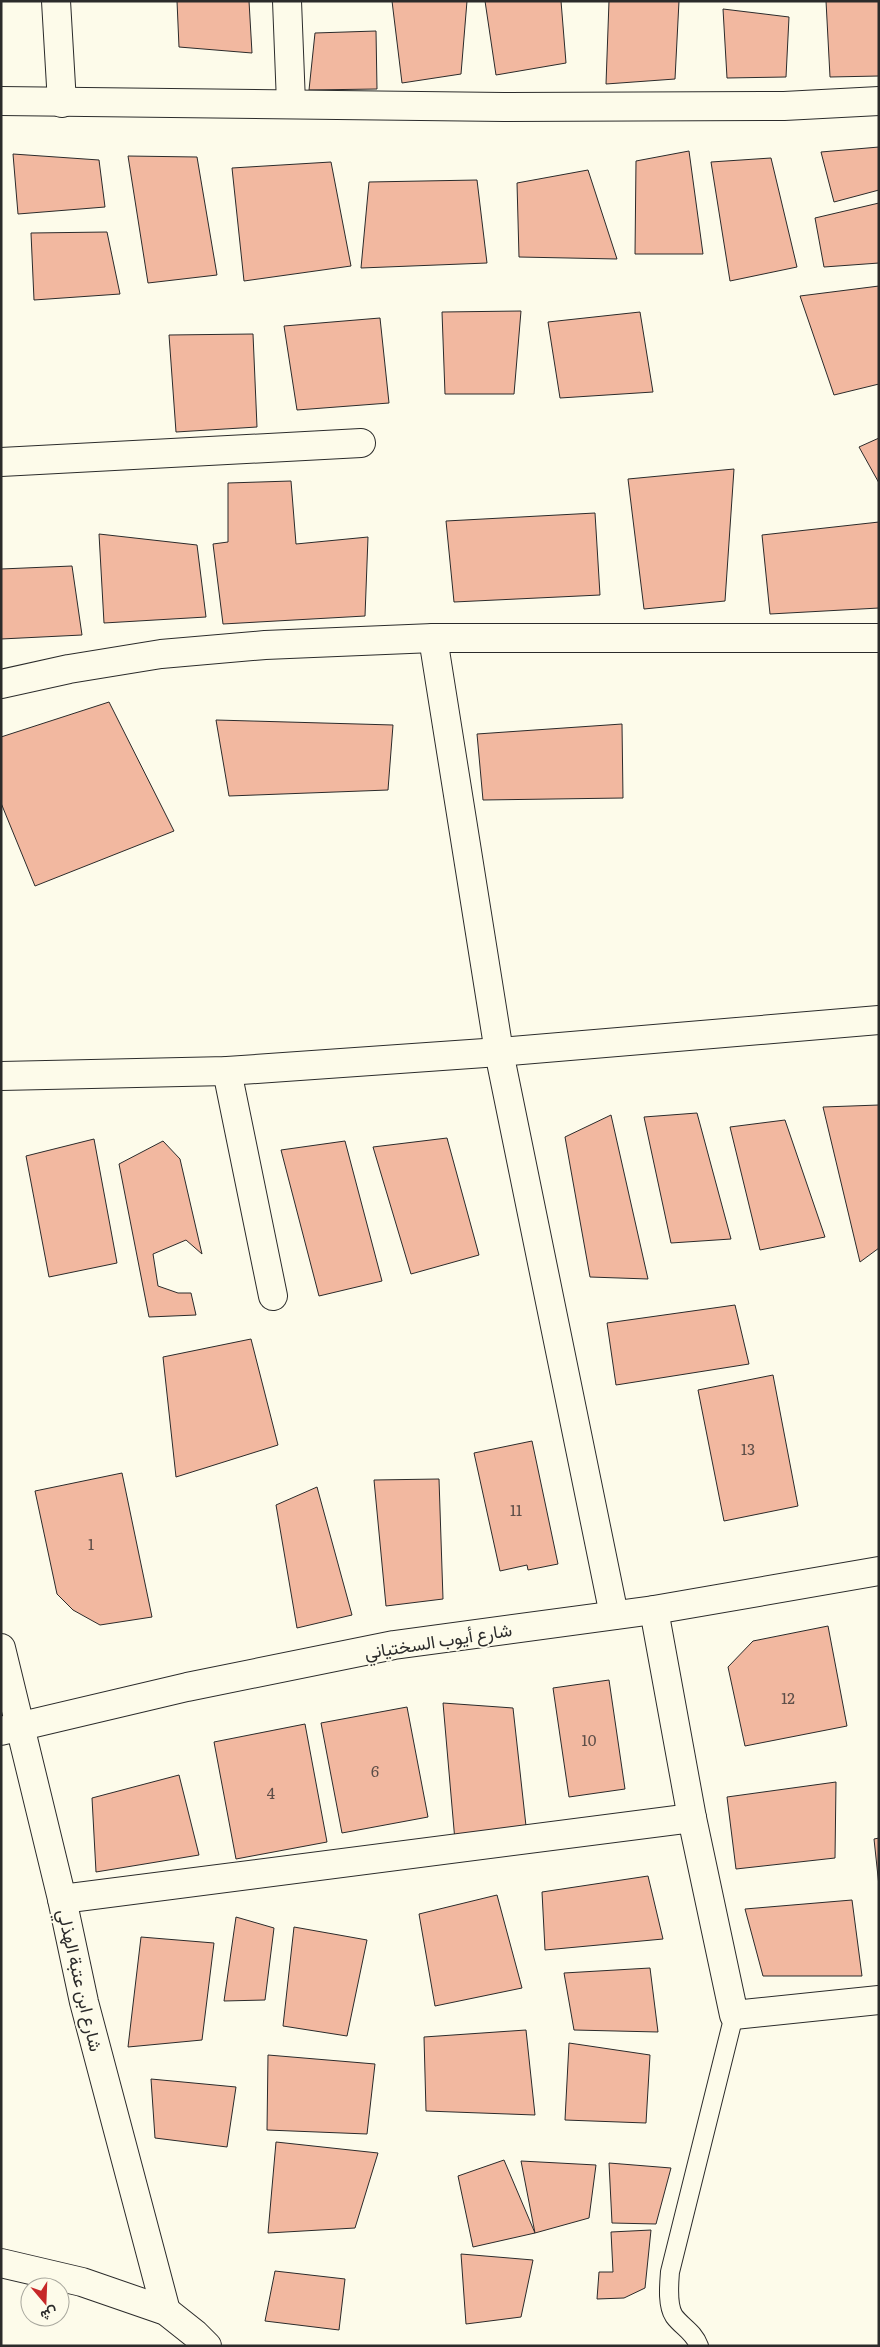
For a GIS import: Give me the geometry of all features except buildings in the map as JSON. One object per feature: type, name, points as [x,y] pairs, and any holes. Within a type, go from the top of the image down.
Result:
[{"type":"street","points":[[56,1],[62,103]]},
{"type":"street","points":[[287,1],[291,103]]},
{"type":"street","points":[[1,101],[504,107],[784,106],[879,101]]},
{"type":"street","points":[[1,462],[361,443]]},
{"type":"street","points":[[434,638],[499,1052],[614,1615]]},
{"type":"street","points":[[1,684],[69,669],[161,654],[265,645],[434,638],[879,638]]},
{"type":"street","points":[[1,1076],[227,1071],[499,1052],[879,1020]]},
{"type":"street","points":[[227,1071],[273,1296]]},
{"type":"street","name":"شارع أيوب السختياني","points":[[11,1729],[187,1686],[394,1645],[654,1610],[879,1571]]},
{"type":"street","points":[[654,1610],[692,1818],[734,2015],[879,2000]]},
{"type":"street","name":"شارع ابن عتبة الهذلي","points":[[1,1648],[11,1729],[62,1899],[84,2002],[166,2311]]},
{"type":"street","points":[[62,1899],[692,1818]]},
{"type":"street","points":[[1,2263],[82,2282],[166,2311],[197,2342]]},
{"type":"lane","points":[[699,2346],[697,2339],[674,2316],[671,2309],[670,2272],[734,2015]]}]
